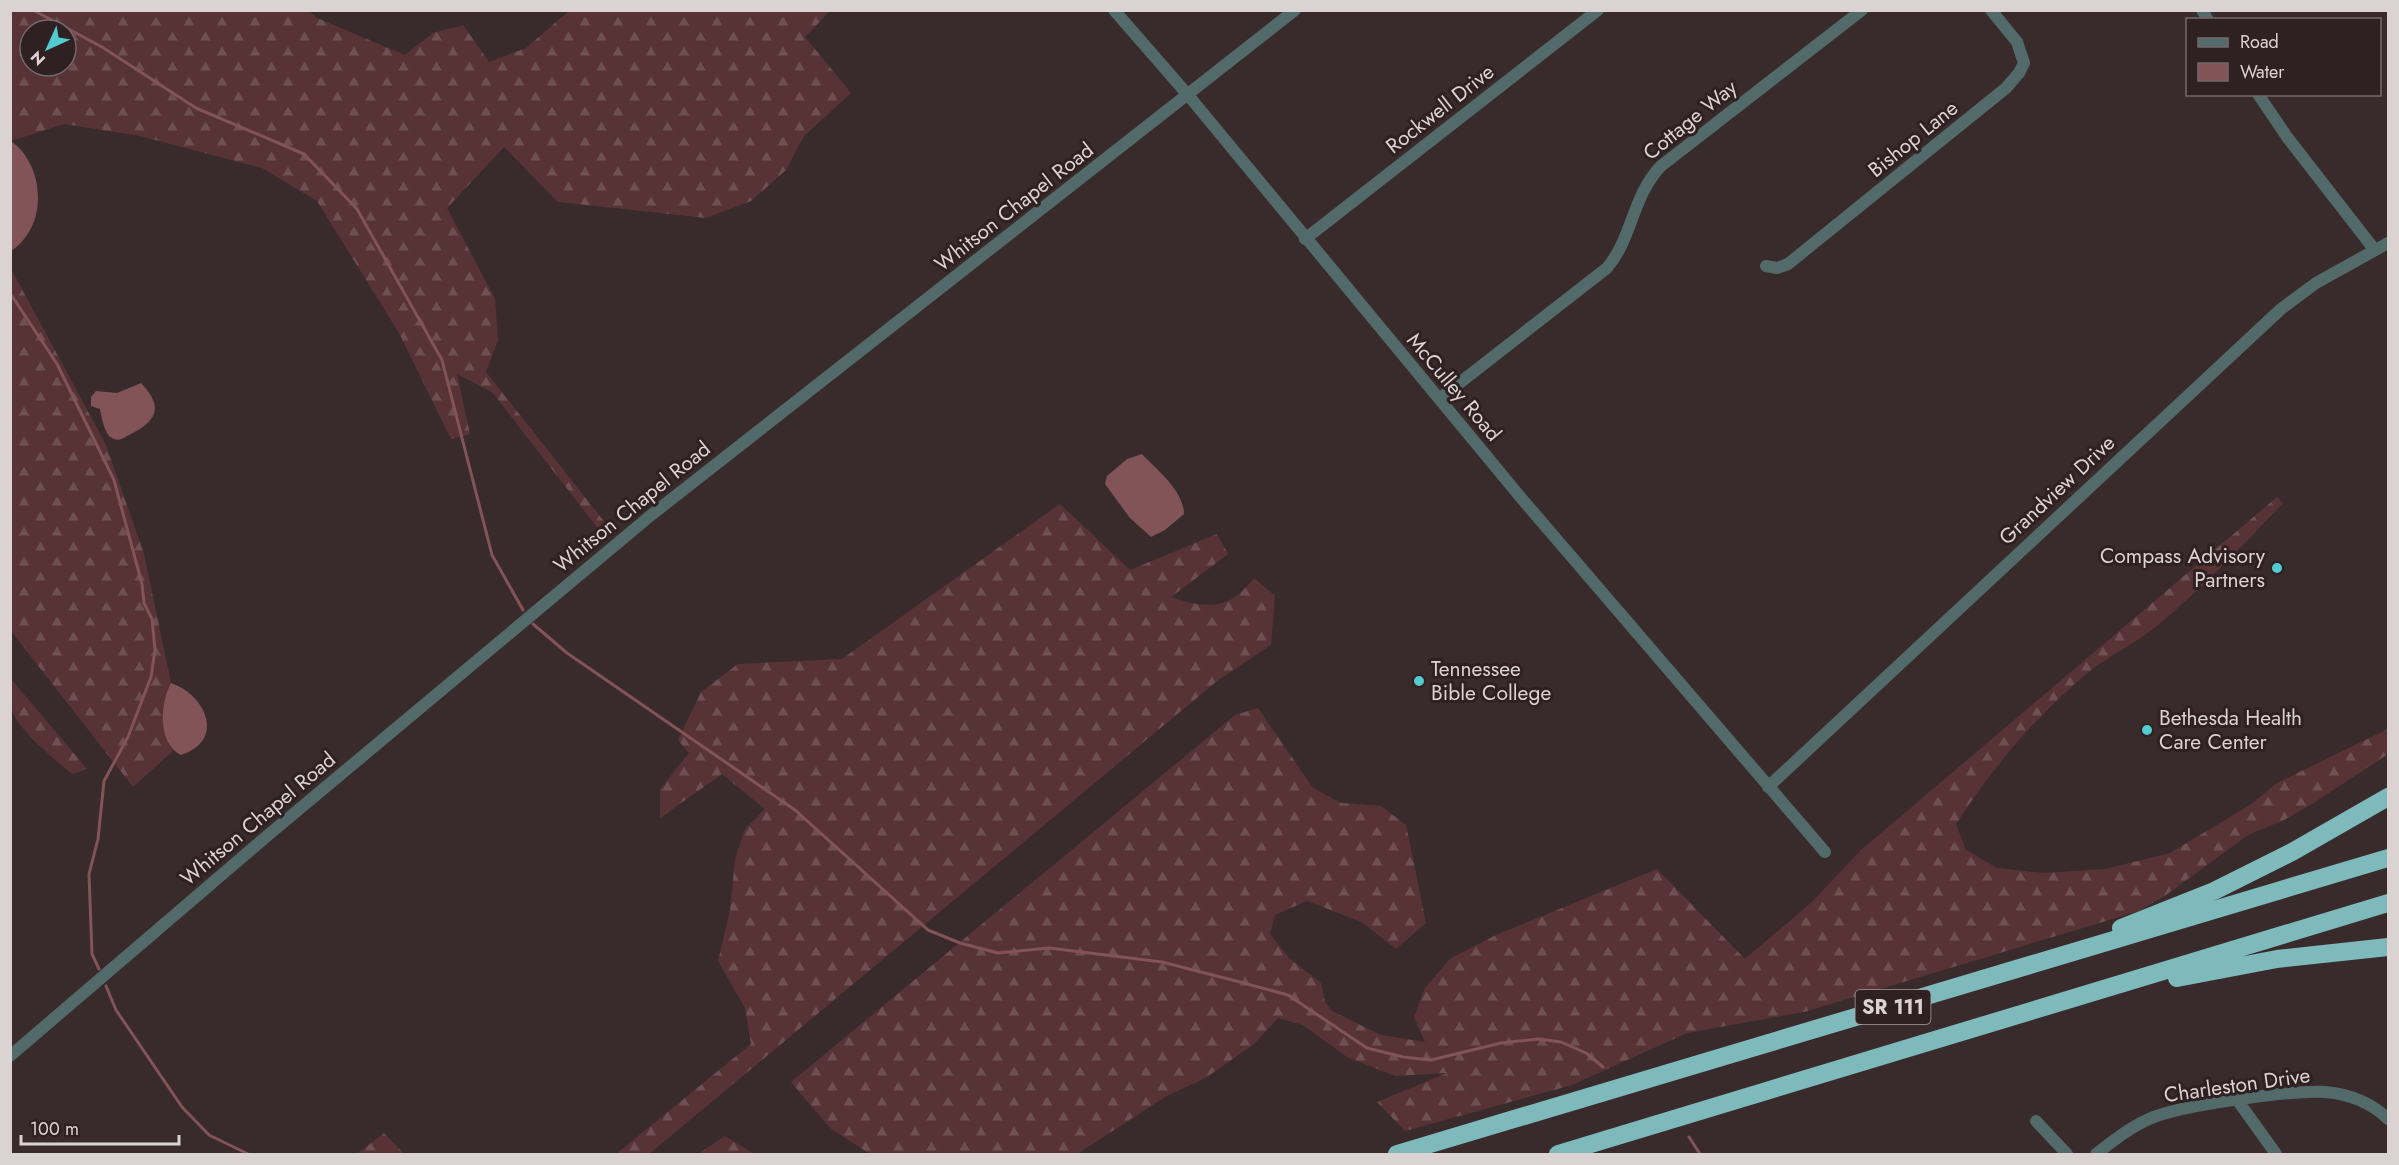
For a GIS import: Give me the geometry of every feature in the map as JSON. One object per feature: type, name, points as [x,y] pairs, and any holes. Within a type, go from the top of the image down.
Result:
[{"type":"highway","points":[[2010,972],[2214,891],[2292,852],[2388,797]]},
{"type":"highway","name":"SR 111","points":[[1397,1155],[2388,858]]},
{"type":"highway","name":"SR 111","points":[[1558,1155],[2388,903]]},
{"type":"highway","points":[[2070,1000],[2277,959],[2388,947]]},
{"type":"street","name":"McCulley Road","points":[[1114,10],[1188,95],[1438,399],[1825,852]]},
{"type":"street","name":"Whitson Chapel Road","points":[[10,1056],[267,836],[652,514],[1295,10]]},
{"type":"street","name":"Rockwell Drive","points":[[1305,239],[1598,10]]},
{"type":"street","name":"Cottage Way","points":[[1438,399],[1607,268],[1623,246],[1638,198],[1649,178],[1661,166],[1862,10]]},
{"type":"street","name":"Bishop Lane","points":[[1766,266],[1777,268],[1788,264],[1997,95],[2019,73],[2024,63],[2022,53],[2017,42],[1991,10]]},
{"type":"street","points":[[2260,96],[2287,137],[2374,249]]},
{"type":"street","name":"Grandview Drive","points":[[1768,787],[2281,309],[2316,283],[2388,243]]},
{"type":"street","name":"Charleston Drive","points":[[2096,1155],[2121,1135],[2151,1118],[2238,1101],[2327,1092],[2359,1099],[2388,1119]]},
{"type":"street","points":[[2238,1101],[2276,1155]]},
{"type":"street","points":[[2036,1121],[2067,1155]]},
{"type":"green space","points":[[11,11],[309,11],[317,18],[405,55],[433,33],[463,25],[489,62],[526,48],[569,11],[830,11],[805,37],[851,93],[804,136],[786,170],[751,201],[706,218],[558,202],[504,147],[447,208],[495,299],[498,340],[486,372],[614,534],[607,540],[492,392],[457,374],[470,434],[451,439],[399,333],[317,201],[262,168],[140,136],[64,124],[11,141]]},
{"type":"green space","points":[[10,267],[106,445],[144,554],[171,683],[165,699],[163,717],[166,735],[173,751],[133,787],[11,631]]},
{"type":"green space","points":[[2277,497],[2283,503],[2176,610],[2150,631],[2093,669],[2031,726],[1999,764],[1956,824],[1966,850],[1997,868],[2044,873],[2105,869],[2170,853],[2250,805],[2277,783],[2388,729],[2388,754],[2312,804],[2284,820],[2248,835],[2166,895],[2139,911],[1804,1012],[1687,1033],[1572,1085],[1405,1131],[1377,1102],[1447,1073],[1395,1076],[1347,1057],[1303,1025],[1278,1018],[1254,1044],[1207,1077],[1165,1097],[1077,1154],[870,1154],[830,1128],[791,1082],[1235,715],[1258,708],[1313,788],[1341,803],[1381,806],[1406,825],[1426,923],[1396,949],[1362,922],[1307,901],[1275,915],[1270,934],[1289,958],[1321,983],[1325,1002],[1332,1011],[1381,1035],[1425,1042],[1414,1017],[1425,988],[1450,959],[1496,935],[1657,869],[1745,959],[1812,902],[1861,850]]},
{"type":"green space","points":[[1060,504],[1130,570],[1217,534],[1228,554],[1171,597],[1206,605],[1226,602],[1236,597],[1254,578],[1275,596],[1271,645],[1217,681],[649,1154],[616,1154],[751,1044],[745,1008],[718,961],[730,910],[735,859],[745,829],[765,809],[722,774],[660,818],[660,789],[689,753],[678,740],[701,692],[738,664],[842,659]]},
{"type":"green space","points":[[11,679],[87,769],[72,774],[37,744],[15,717],[11,708]]},
{"type":"green space","points":[[384,1133],[404,1154],[357,1154]]},
{"type":"green space","points":[[725,1136],[754,1154],[698,1154]]},
{"type":"water","points":[[11,141],[23,152],[31,165],[38,196],[32,227],[11,251]]},
{"type":"water","points":[[141,383],[153,400],[154,413],[146,425],[119,440],[114,439],[105,429],[100,409],[91,406],[91,397],[96,391],[117,393]]},
{"type":"water","points":[[1142,454],[1175,489],[1183,505],[1184,514],[1165,530],[1151,537],[1130,518],[1105,484],[1107,476],[1127,459]]},
{"type":"water","points":[[171,683],[194,697],[206,718],[207,729],[203,739],[195,748],[181,755],[173,749],[164,732],[163,711]]},
{"type":"waterway","points":[[33,10],[102,47],[196,108],[304,154],[357,209],[442,360],[492,555],[523,610]]},
{"type":"waterway","points":[[10,293],[57,364],[114,480],[142,584],[144,603],[152,619],[155,650],[151,677],[128,737],[104,781],[98,839],[89,874],[92,954],[99,969]]},
{"type":"waterway","points":[[533,624],[567,653],[795,810],[928,930],[960,943],[998,953],[1049,948],[1162,962],[1236,981],[1288,995],[1367,1048],[1403,1057],[1431,1060],[1501,1043],[1538,1039],[1561,1042],[1586,1053],[1603,1067]]},
{"type":"waterway","points":[[106,986],[116,1010],[182,1107],[209,1135],[248,1154]]},
{"type":"waterway","points":[[1689,1137],[1700,1154]]},
{"type":"place","name":"Compass Advisory Partners","points":[[2277,568]]},
{"type":"place","name":"Tennessee Bible College","points":[[1419,681]]},
{"type":"place","name":"Bethesda Health Care Center","points":[[2147,730]]}]
